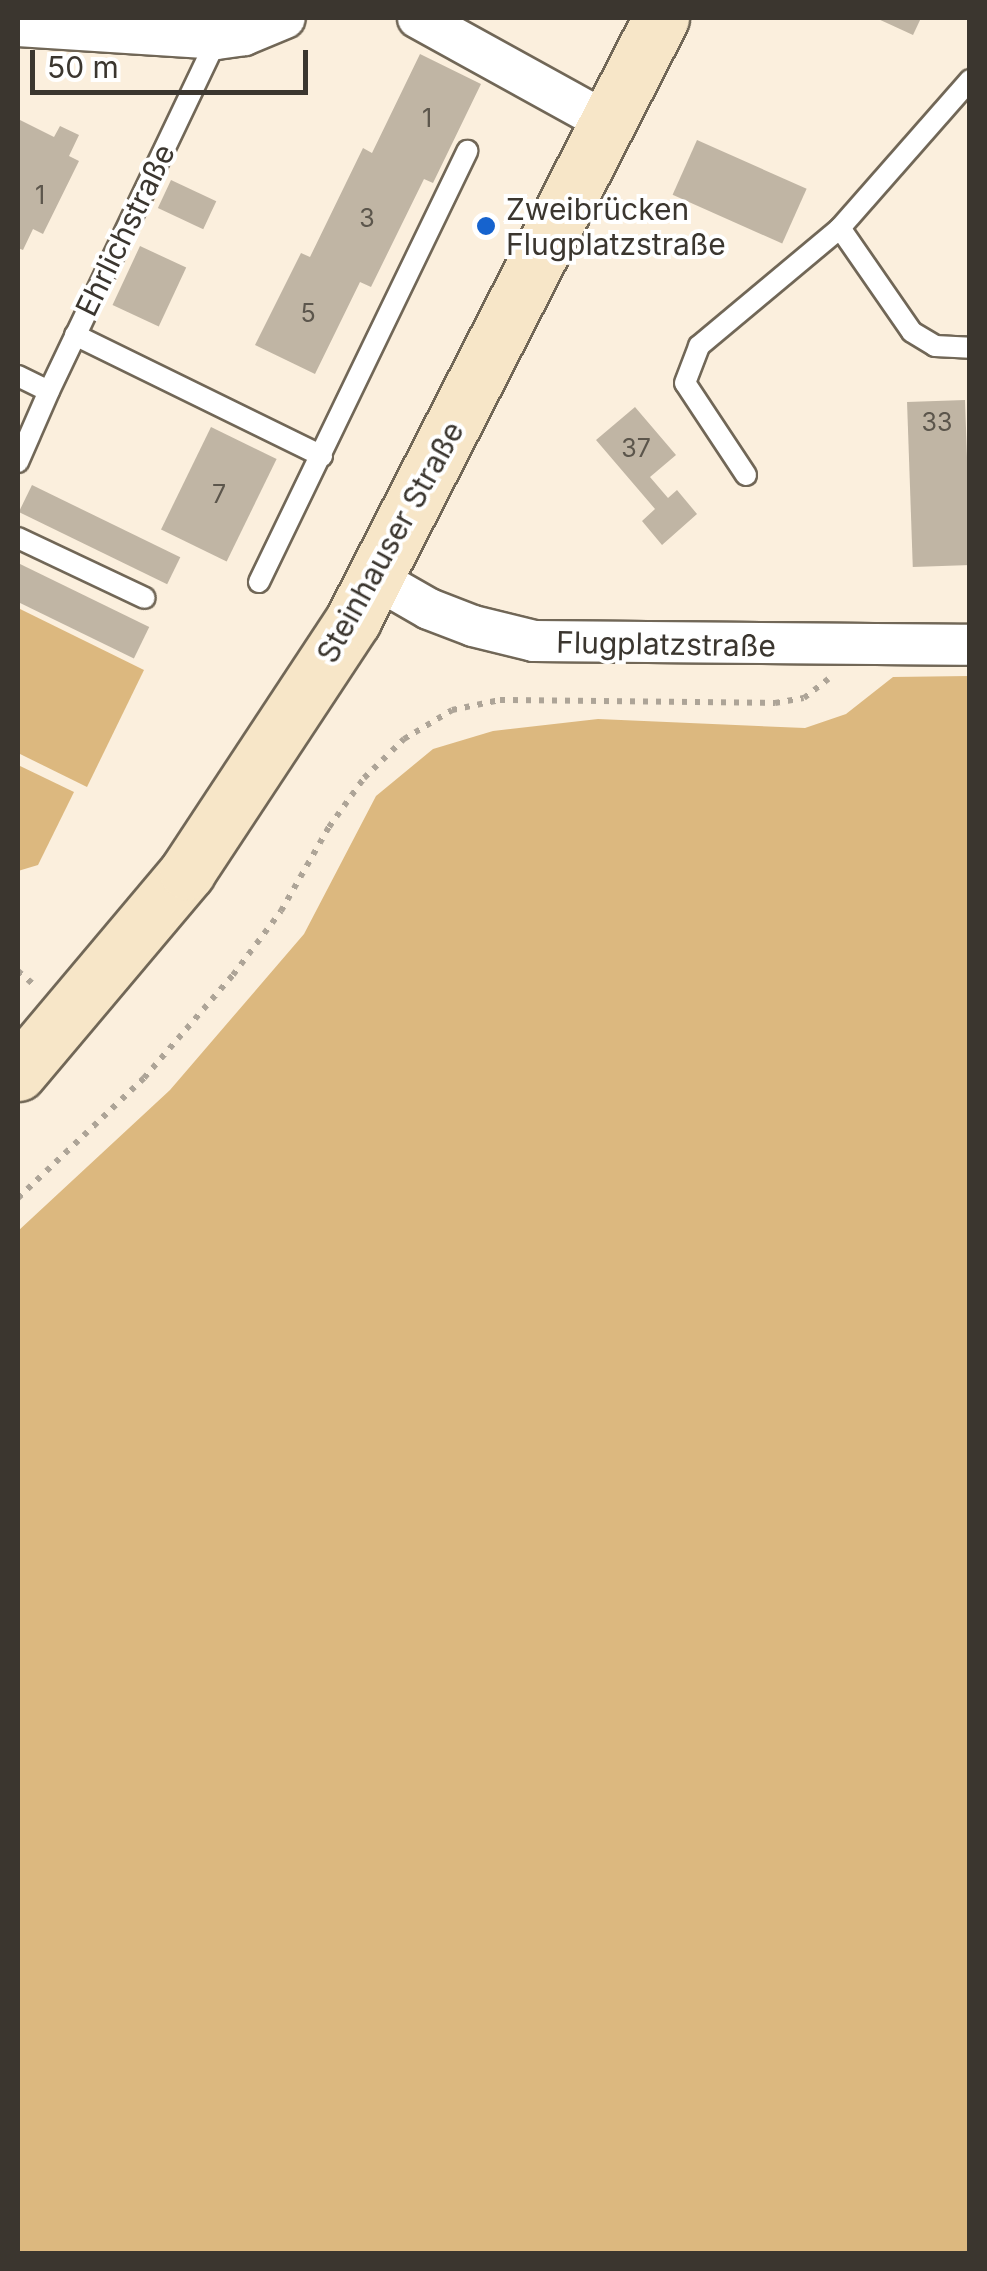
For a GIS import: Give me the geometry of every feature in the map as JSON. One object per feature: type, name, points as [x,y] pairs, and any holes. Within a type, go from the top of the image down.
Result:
[{"type":"main road","name":"Steinhauser Straße","points":[[18,1073],[187,872],[353,620],[661,18]]},
{"type":"street","points":[[18,26],[217,39],[244,35],[285,18]]},
{"type":"street","points":[[418,18],[608,123]]},
{"type":"street","name":"Flugplatzstraße","points":[[376,578],[430,609],[473,626],[534,640],[848,648],[970,645]]},
{"type":"lane","name":"Ehrlichstraße","points":[[18,462],[217,39]]},
{"type":"lane","points":[[746,475],[686,383],[699,346],[840,228],[970,80]]},
{"type":"lane","points":[[258,582],[467,151]]},
{"type":"lane","points":[[840,228],[912,332],[934,346],[970,348]]},
{"type":"lane","points":[[75,335],[322,456]]},
{"type":"lane","points":[[18,376],[49,391]]},
{"type":"lane","points":[[18,538],[146,598]]},
{"type":"path","points":[[18,1198],[144,1078],[233,975],[281,912],[329,827],[364,778],[404,738],[452,710],[500,700],[775,702],[804,698],[824,685],[848,648]]},
{"type":"shaded area","points":[[18,608],[144,670],[87,787],[18,753]]},
{"type":"shaded area","points":[[969,676],[969,2253],[18,2253],[18,1231],[170,1090],[304,934],[376,796],[433,749],[493,731],[598,719],[805,728],[846,714],[893,677]]},
{"type":"shaded area","points":[[18,765],[74,792],[38,865],[18,871]]},
{"type":"building","points":[[876,18],[921,18],[913,35]]},
{"type":"building","points":[[420,54],[481,84],[433,183],[424,179],[371,287],[360,282],[315,374],[255,345],[301,253],[310,257],[363,148],[372,153]]},
{"type":"building","points":[[18,119],[54,137],[60,126],[79,135],[69,156],[79,161],[43,234],[33,229],[23,250],[18,248]]},
{"type":"building","points":[[697,140],[807,189],[782,244],[673,195]]},
{"type":"building","points":[[171,180],[216,201],[203,229],[158,208]]},
{"type":"building","points":[[140,246],[186,268],[159,326],[113,305]]},
{"type":"building","points":[[965,400],[970,565],[913,567],[907,402]]},
{"type":"building","points":[[635,407],[676,455],[650,477],[668,498],[677,490],[697,514],[662,545],[642,521],[655,509],[596,440]]},
{"type":"building","points":[[211,427],[277,459],[227,561],[161,529]]},
{"type":"building","points":[[32,485],[180,557],[167,584],[19,512]]},
{"type":"building","points":[[18,563],[149,627],[134,658],[18,602]]},
{"type":"place","name":"Zweibrücken Flugplatzstraße","points":[[486,226]]}]
